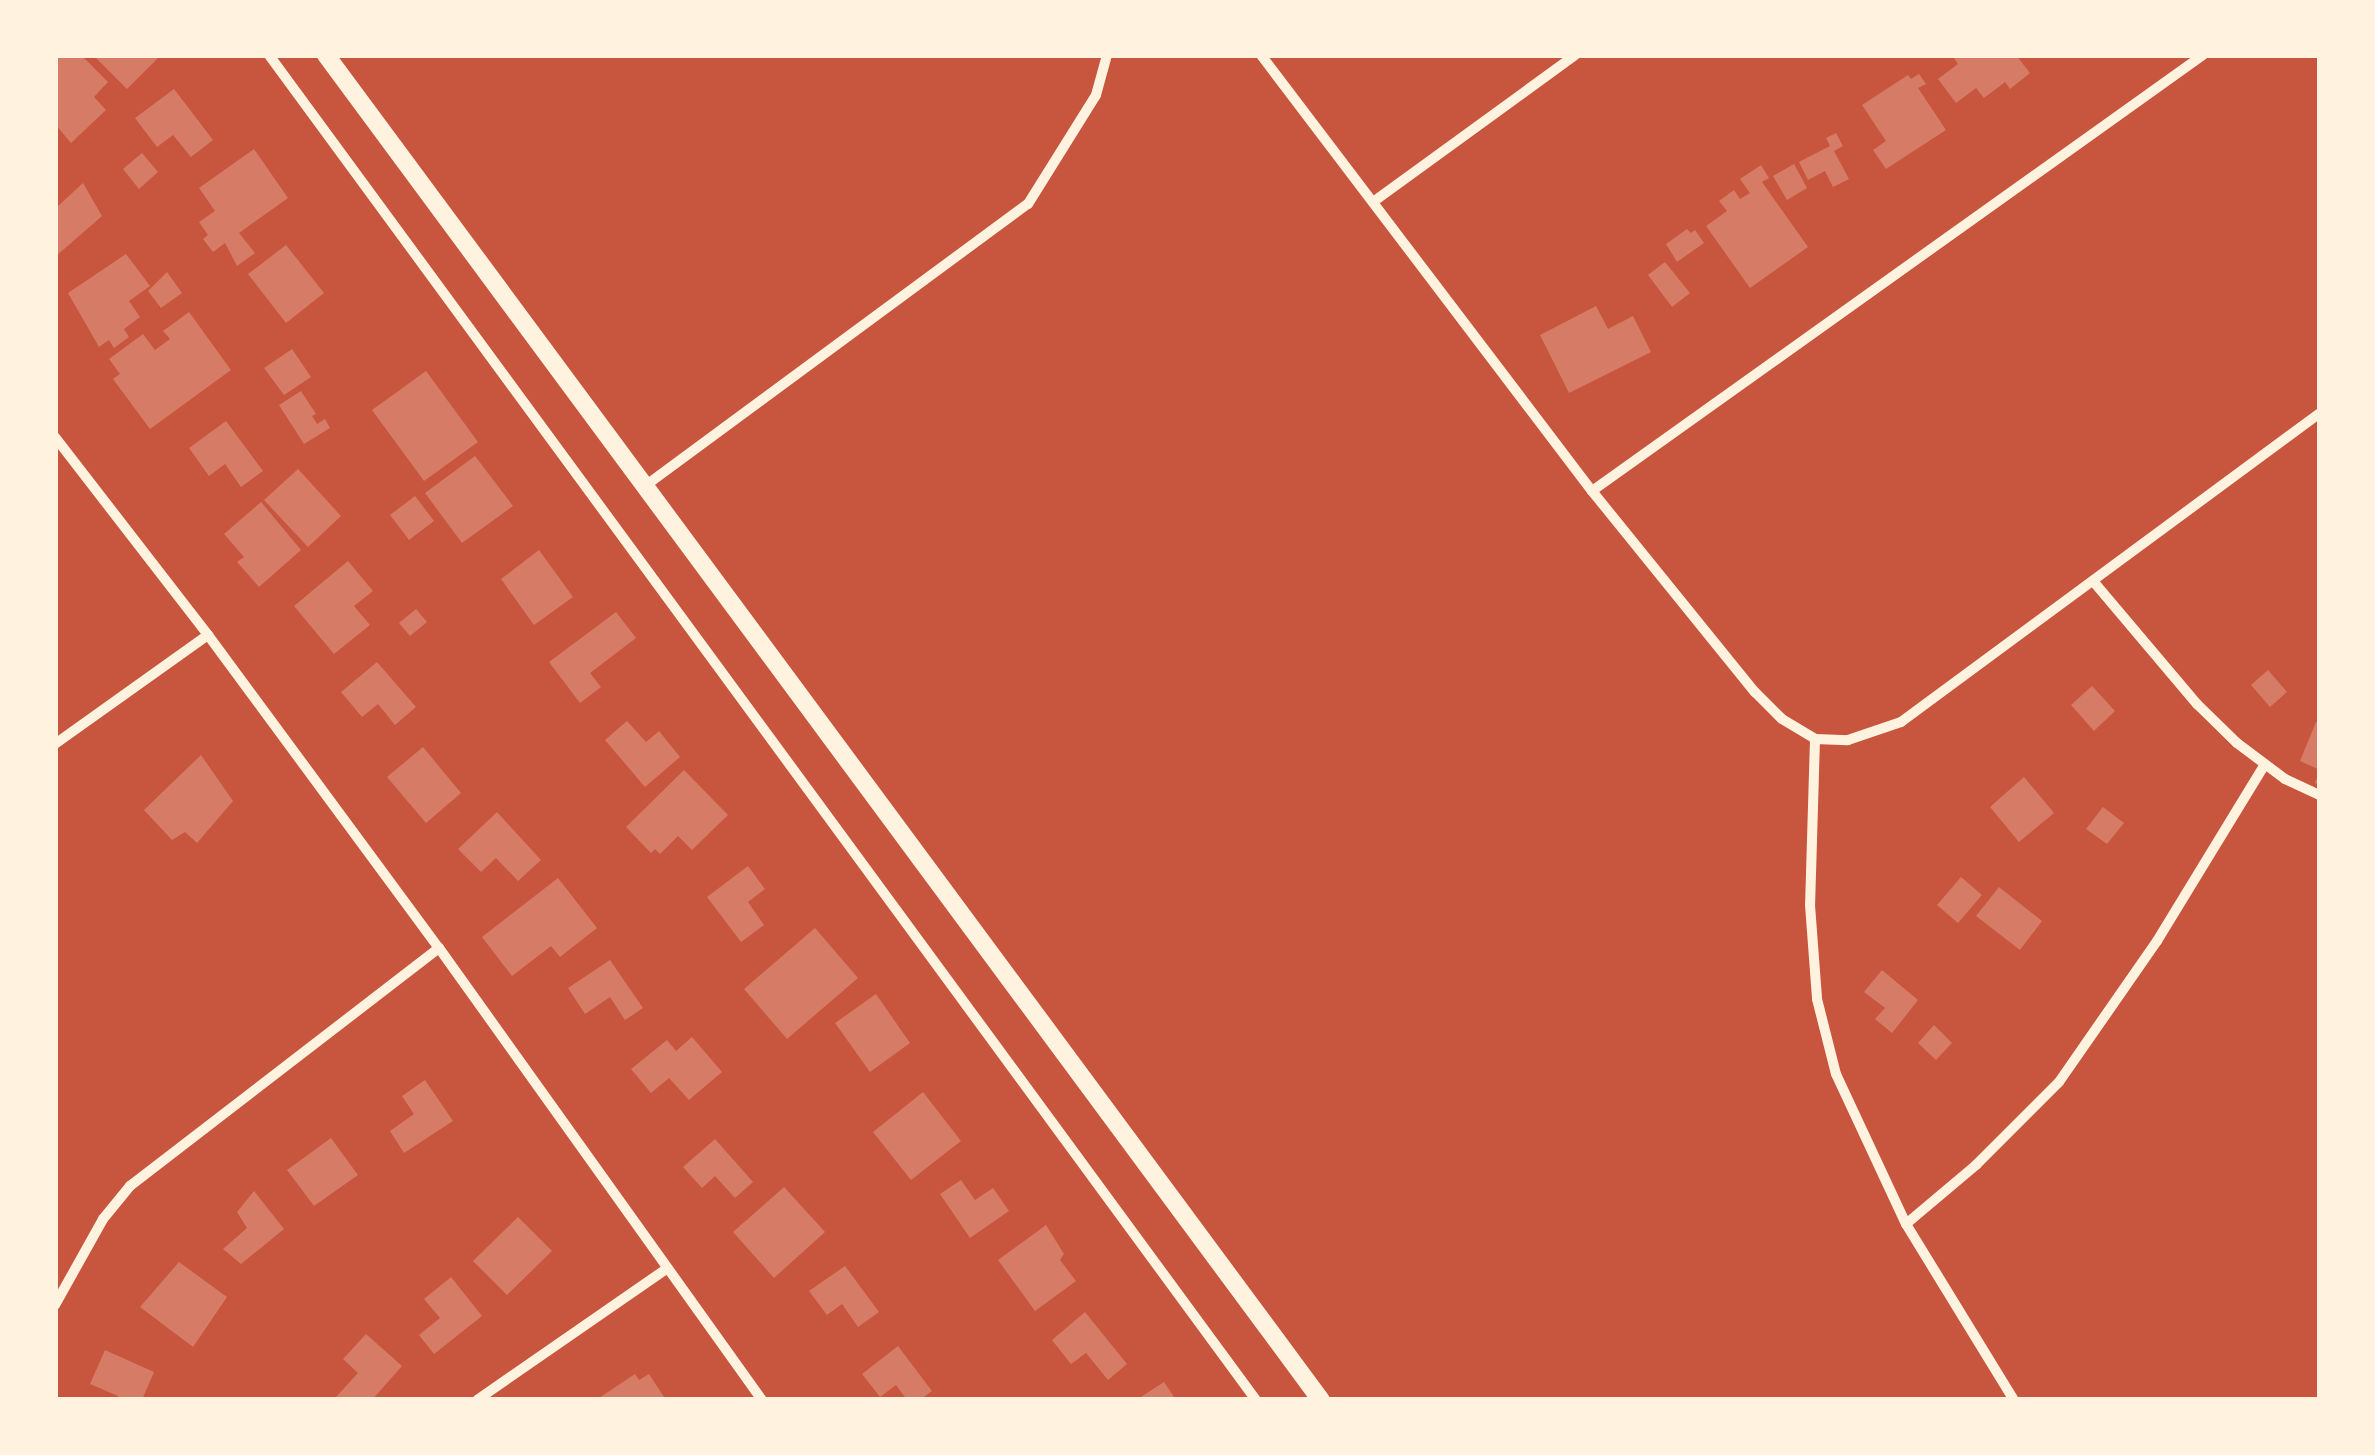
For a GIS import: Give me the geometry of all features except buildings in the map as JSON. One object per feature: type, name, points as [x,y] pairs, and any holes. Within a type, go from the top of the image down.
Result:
[{"type":"street","points":[[269,55],[1256,1400]]},
{"type":"street","points":[[326,55],[1321,1400]]},
{"type":"street","points":[[645,486],[1028,204],[1096,95],[1108,55]]},
{"type":"street","points":[[1261,55],[1592,491],[1755,692],[1782,718],[1815,739],[1848,740],[1901,722],[2320,413]]},
{"type":"street","points":[[1374,202],[1575,55]]},
{"type":"street","points":[[1592,491],[2203,55]]},
{"type":"street","points":[[55,437],[208,635],[439,948],[762,1400]]},
{"type":"street","points":[[2093,580],[2197,704],[2265,764],[2320,796]]},
{"type":"street","points":[[55,744],[208,635]]},
{"type":"street","points":[[1815,739],[1810,906],[1816,999],[1836,1074],[1906,1224],[2014,1400]]},
{"type":"street","points":[[1906,1224],[1976,1165],[2059,1082],[2157,941],[2265,764]]},
{"type":"street","points":[[55,1305],[103,1219],[130,1186],[439,948]]},
{"type":"street","points":[[477,1400],[666,1269]]}]
